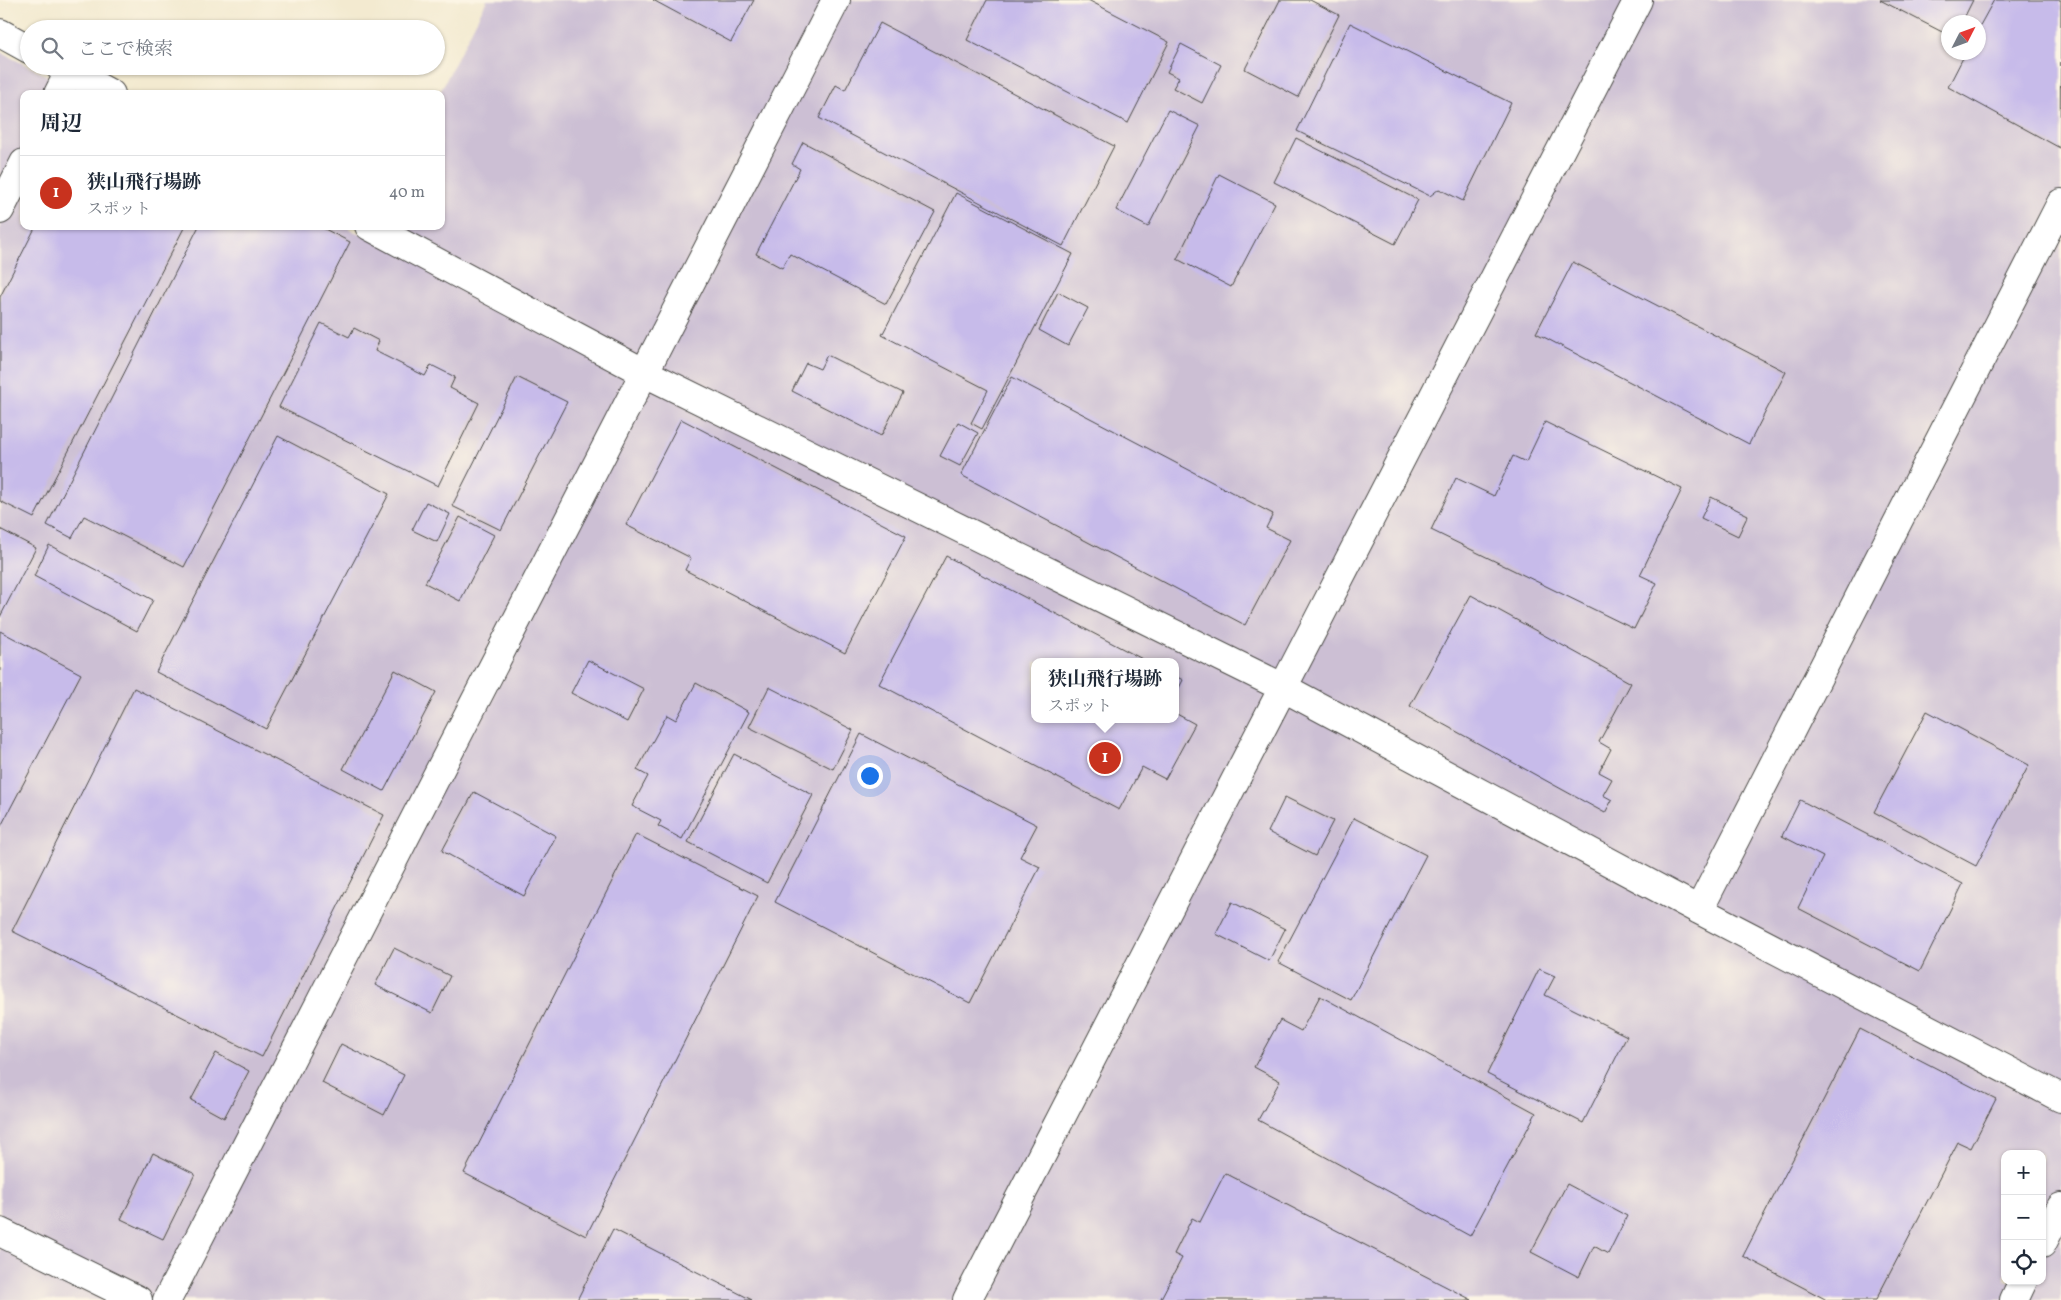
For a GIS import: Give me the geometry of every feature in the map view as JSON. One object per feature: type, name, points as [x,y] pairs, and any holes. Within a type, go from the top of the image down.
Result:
[{"type":"street","points":[[167,1300],[836,0]]},
{"type":"street","points":[[967,1300],[1638,0]]},
{"type":"street","points":[[0,33],[20,44]]},
{"type":"street","points":[[62,77],[99,90]]},
{"type":"street","points":[[0,210],[20,171]]},
{"type":"street","points":[[1699,910],[2061,203]]},
{"type":"street","points":[[377,230],[643,372],[1282,687],[1699,910],[2061,1098]]},
{"type":"street","points":[[2044,1240],[2061,1207]]},
{"type":"street","points":[[0,1232],[138,1300]]},
{"type":"street","points":[[2014,1300],[2021,1285]]},
{"type":"shaded area","points":[[487,0],[2061,0],[2061,1300],[0,1300],[0,52],[20,62],[20,75],[45,75],[75,90],[20,90],[20,230],[352,230],[365,237],[368,230],[445,230],[445,90],[441,90]]},
{"type":"building","points":[[653,0],[754,0],[731,42]]},
{"type":"building","points":[[987,0],[1088,0],[1169,42],[1128,123],[967,40]]},
{"type":"building","points":[[1280,0],[1310,0],[1339,15],[1298,97],[1245,69]]},
{"type":"building","points":[[1880,0],[1973,0],[1966,15],[1941,15],[1941,31]]},
{"type":"building","points":[[1994,0],[2061,0],[2060,148],[1948,87],[1962,60],[1986,60],[1986,15]]},
{"type":"building","points":[[880,23],[1114,146],[1063,246],[819,118],[836,85],[845,90]]},
{"type":"building","points":[[1350,23],[1511,103],[1463,201],[1439,189],[1430,196],[1297,131]]},
{"type":"building","points":[[1181,44],[1221,65],[1202,103],[1173,88],[1179,78],[1167,72]]},
{"type":"building","points":[[1168,110],[1200,126],[1148,227],[1116,210]]},
{"type":"building","points":[[1296,138],[1418,200],[1395,244],[1274,182]]},
{"type":"building","points":[[803,142],[935,212],[886,304],[790,254],[782,268],[756,254],[800,169],[792,164]]},
{"type":"building","points":[[1219,174],[1275,203],[1231,287],[1177,259]]},
{"type":"building","points":[[956,193],[1073,254],[982,429],[971,423],[988,390],[882,335]]},
{"type":"building","points":[[34,230],[183,230],[34,518],[0,501],[0,297]]},
{"type":"building","points":[[197,230],[327,230],[350,242],[184,567],[84,516],[72,538],[47,525]]},
{"type":"building","points":[[1573,262],[1786,372],[1749,444],[1536,333]]},
{"type":"building","points":[[1058,292],[1088,308],[1068,346],[1039,330]]},
{"type":"building","points":[[321,323],[349,337],[354,328],[379,341],[375,351],[425,376],[431,365],[455,377],[450,388],[479,403],[438,486],[279,407]]},
{"type":"building","points":[[827,355],[903,393],[881,436],[792,391],[806,363],[820,369]]},
{"type":"building","points":[[517,377],[567,402],[501,530],[452,506]]},
{"type":"building","points":[[1012,377],[1273,514],[1266,528],[1290,540],[1245,625],[961,475]]},
{"type":"building","points":[[681,419],[906,536],[845,653],[685,570],[691,558],[626,525]]},
{"type":"building","points":[[958,422],[978,433],[960,466],[940,456]]},
{"type":"building","points":[[1545,422],[1682,489],[1640,575],[1657,583],[1634,629],[1431,530],[1456,478],[1494,496],[1513,456],[1526,462]]},
{"type":"building","points":[[278,436],[389,494],[266,729],[156,672]]},
{"type":"building","points":[[1711,497],[1748,515],[1738,536],[1701,518]]},
{"type":"building","points":[[426,502],[450,514],[437,542],[412,530]]},
{"type":"building","points":[[460,517],[494,535],[460,601],[425,583]]},
{"type":"building","points":[[0,529],[36,548],[0,617]]},
{"type":"building","points":[[49,545],[153,600],[137,631],[34,576]]},
{"type":"building","points":[[946,556],[1140,658],[1031,658],[1031,723],[1179,723],[1179,715],[1195,724],[1165,779],[1142,767],[1119,810],[879,684]]},
{"type":"building","points":[[1471,595],[1631,683],[1599,742],[1611,749],[1599,772],[1612,779],[1603,795],[1612,800],[1605,813],[1410,706]]},
{"type":"building","points":[[0,631],[81,674],[0,828]]},
{"type":"building","points":[[588,660],[644,689],[627,722],[571,693]]},
{"type":"building","points":[[395,670],[436,692],[384,791],[343,769]]},
{"type":"building","points":[[1179,678],[1183,680],[1179,688]]},
{"type":"building","points":[[696,683],[749,712],[682,839],[658,826],[661,821],[632,806],[648,776],[637,770],[667,715],[676,720]]},
{"type":"building","points":[[769,687],[853,730],[833,769],[749,727]]},
{"type":"building","points":[[134,688],[384,815],[262,1057],[12,931]]},
{"type":"building","points":[[1927,711],[2029,765],[1976,866],[1874,812]]},
{"type":"building","points":[[861,734],[1037,825],[1020,857],[1040,867],[970,1003],[775,902]]},
{"type":"building","points":[[734,754],[813,795],[767,883],[688,842]]},
{"type":"building","points":[[474,792],[556,836],[524,896],[442,851]]},
{"type":"building","points":[[1285,797],[1333,821],[1315,856],[1268,832]]},
{"type":"building","points":[[1800,800],[1963,884],[1920,971],[1798,908],[1823,857],[1782,836]]},
{"type":"building","points":[[1354,818],[1426,855],[1351,1000],[1278,962]]},
{"type":"building","points":[[636,834],[758,896],[586,1236],[464,1173]]},
{"type":"building","points":[[1232,902],[1285,929],[1269,961],[1216,934]]},
{"type":"building","points":[[394,948],[450,976],[432,1013],[375,985]]},
{"type":"building","points":[[1539,969],[1555,976],[1545,995],[1627,1036],[1583,1123],[1487,1074]]},
{"type":"building","points":[[1320,996],[1536,1113],[1470,1236],[1258,1120],[1280,1081],[1254,1067],[1280,1020],[1301,1031]]},
{"type":"building","points":[[1860,1029],[1996,1099],[1971,1148],[1958,1142],[1876,1300],[1827,1300],[1743,1256]]},
{"type":"building","points":[[341,1044],[404,1075],[384,1115],[322,1083]]},
{"type":"building","points":[[216,1053],[249,1071],[224,1118],[191,1100]]},
{"type":"building","points":[[153,1153],[195,1174],[163,1239],[121,1219]]},
{"type":"building","points":[[1225,1173],[1472,1300],[1160,1300],[1182,1258],[1174,1254],[1192,1218],[1200,1222]]},
{"type":"building","points":[[1567,1184],[1627,1216],[1608,1254],[1594,1246],[1579,1277],[1531,1252]]},
{"type":"building","points":[[613,1229],[752,1300],[577,1300]]},
{"type":"place","name":"狭山飛行場跡","points":[[1105,758]]}]
